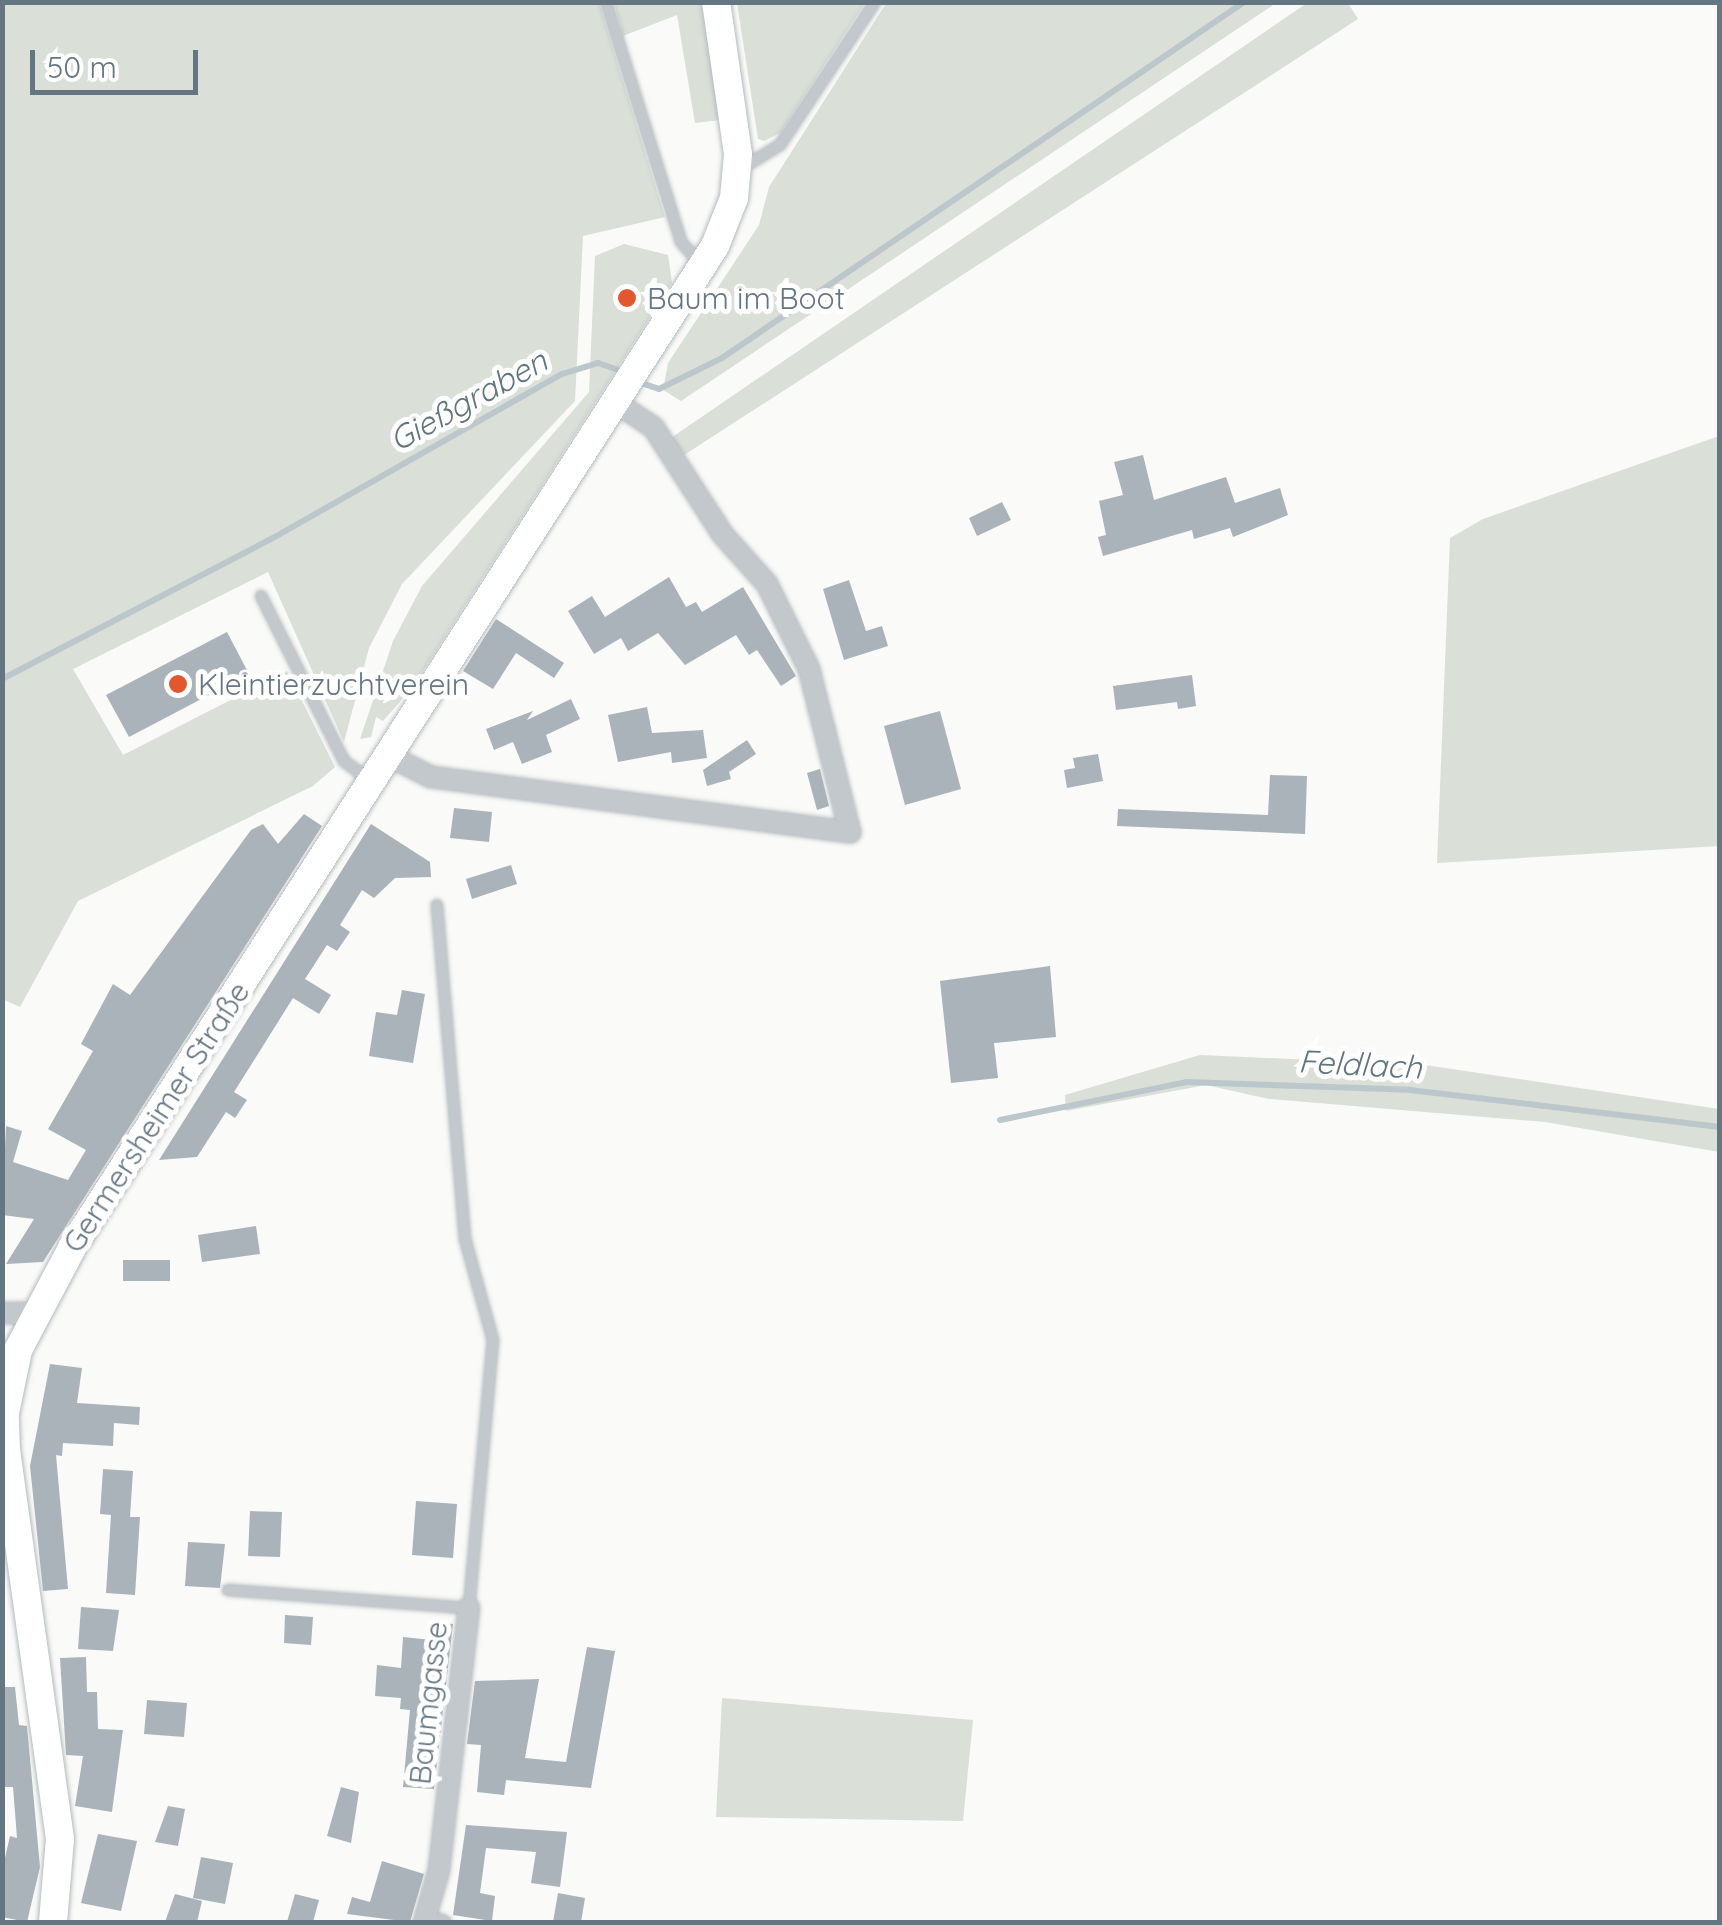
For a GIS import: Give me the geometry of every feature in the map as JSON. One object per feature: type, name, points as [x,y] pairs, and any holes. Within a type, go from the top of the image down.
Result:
[{"type":"street","name":"Germersheimer Straße","points":[[53,1922],[60,1839],[6,1451],[10,1384],[32,1313],[702,266],[727,221],[738,170],[716,2]]},
{"type":"street","points":[[389,756],[431,776],[850,832],[809,669],[767,584],[724,535],[653,427],[618,397]]},
{"type":"street","points":[[2,1313],[32,1313]]},
{"type":"street","name":"Baumgasse","points":[[432,1920],[469,1608]]},
{"type":"lane","points":[[606,2],[681,242],[702,266]]},
{"type":"lane","points":[[738,170],[780,145],[876,2]]},
{"type":"lane","points":[[261,596],[344,761],[372,782]]},
{"type":"lane","points":[[437,904],[465,1239],[493,1340],[469,1608]]},
{"type":"lane","name":"Baumgasse","points":[[228,1590],[469,1608]]},
{"type":"shaded area","points":[[3,2],[599,3],[665,217],[583,236],[575,401],[402,584],[369,648],[344,742],[268,572],[73,669],[123,755],[287,671],[335,767],[313,786],[78,901],[20,1007],[2,999]]},
{"type":"shaded area","points":[[887,2],[1276,3],[681,401],[663,390],[668,363],[759,225],[769,187]]},
{"type":"shaded area","points":[[614,3],[701,3],[720,120],[695,123],[677,15],[623,36]]},
{"type":"shaded area","points":[[737,3],[865,3],[780,133],[764,141],[758,139]]},
{"type":"shaded area","points":[[1307,3],[1348,3],[1358,19],[678,459],[668,440]]},
{"type":"shaded area","points":[[624,244],[668,255],[672,283],[412,688],[383,721],[376,717],[371,737],[360,739],[393,641],[422,586],[589,392],[595,256]]},
{"type":"shaded area","points":[[1719,436],[1719,846],[1437,863],[1450,538],[1483,519]]},
{"type":"shaded area","points":[[1200,1055],[1425,1065],[1719,1109],[1719,1152],[1545,1122],[1269,1099],[1206,1085],[1066,1111],[1065,1095]]},
{"type":"shaded area","points":[[722,1698],[973,1720],[963,1821],[716,1817]]},
{"type":"building","points":[[1143,455],[1154,500],[1226,477],[1235,503],[1280,488],[1288,515],[1233,537],[1230,528],[1194,539],[1192,530],[1103,556],[1098,537],[1106,535],[1099,501],[1123,495],[1114,462]]},
{"type":"building","points":[[1002,502],[1011,520],[977,536],[969,518]]},
{"type":"building","points":[[669,577],[686,607],[696,602],[702,612],[743,587],[796,676],[781,686],[757,650],[749,655],[736,635],[685,665],[658,633],[628,651],[621,638],[594,654],[568,611],[592,596],[605,617]]},
{"type":"building","points":[[849,580],[866,631],[882,626],[888,646],[844,660],[823,589]]},
{"type":"building","points":[[496,619],[564,663],[554,678],[516,653],[493,689],[463,671]]},
{"type":"building","name":"Kleintierzuchtverein","points":[[227,632],[249,674],[129,737],[106,695]]},
{"type":"building","points":[[1192,675],[1196,706],[1178,709],[1177,702],[1116,710],[1113,686]]},
{"type":"building","points":[[571,699],[580,719],[546,735],[552,752],[522,764],[513,742],[494,750],[486,729],[533,711],[527,720]]},
{"type":"building","points":[[647,707],[652,733],[703,730],[707,758],[672,763],[671,752],[618,762],[608,715]]},
{"type":"building","points":[[940,711],[961,789],[905,805],[884,726]]},
{"type":"building","points":[[747,740],[756,754],[729,772],[731,779],[707,786],[703,770]]},
{"type":"building","points":[[1098,754],[1103,781],[1067,788],[1064,770],[1075,768],[1073,758]]},
{"type":"building","points":[[820,769],[829,806],[817,810],[807,773]]},
{"type":"building","points":[[1270,775],[1307,776],[1305,834],[1117,826],[1118,809],[1268,815]]},
{"type":"building","points":[[454,808],[492,812],[489,842],[450,838]]},
{"type":"building","points":[[304,814],[322,826],[43,1262],[6,1264],[34,1219],[2,1215],[6,1126],[22,1131],[13,1162],[68,1180],[86,1150],[48,1129],[93,1051],[81,1044],[113,984],[130,995],[251,830],[263,824],[278,844]]},
{"type":"building","points":[[371,824],[430,862],[431,877],[395,878],[374,898],[362,890],[340,925],[350,932],[337,951],[327,945],[305,979],[331,995],[319,1014],[293,998],[234,1092],[247,1100],[235,1118],[226,1112],[197,1157],[159,1160]]},
{"type":"building","points":[[511,865],[517,884],[472,899],[466,879]]},
{"type":"building","points":[[1050,966],[1056,1037],[994,1043],[998,1078],[951,1083],[940,981]]},
{"type":"building","points":[[402,990],[425,994],[413,1063],[369,1056],[376,1012],[397,1015]]},
{"type":"building","points":[[256,1226],[260,1254],[202,1262],[198,1235]]},
{"type":"building","points":[[123,1260],[170,1260],[170,1281],[123,1281]]},
{"type":"building","points":[[50,1364],[82,1368],[77,1403],[140,1407],[139,1425],[114,1423],[113,1446],[63,1443],[62,1456],[56,1455],[68,1589],[43,1591],[30,1466]]},
{"type":"building","points":[[103,1469],[133,1471],[130,1517],[140,1517],[135,1595],[106,1593],[111,1515],[100,1514]]},
{"type":"building","points":[[416,1501],[457,1504],[453,1558],[412,1555]]},
{"type":"building","points":[[250,1511],[282,1512],[280,1557],[248,1556]]},
{"type":"building","points":[[188,1542],[225,1544],[220,1588],[185,1586]]},
{"type":"building","points":[[81,1607],[119,1610],[113,1651],[78,1649]]},
{"type":"building","points":[[285,1615],[313,1617],[311,1645],[284,1643]]},
{"type":"building","points":[[434,1622],[453,1624],[434,1789],[403,1787],[410,1710],[400,1709],[401,1698],[375,1696],[377,1665],[401,1668],[403,1637],[432,1640]]},
{"type":"building","points":[[587,1647],[615,1651],[591,1788],[506,1780],[504,1795],[477,1792],[481,1745],[467,1744],[475,1681],[539,1679],[525,1758],[566,1762]]},
{"type":"building","points":[[86,1657],[87,1692],[97,1692],[98,1729],[123,1730],[112,1812],[75,1806],[83,1756],[66,1755],[60,1658]]},
{"type":"building","points":[[2,1687],[15,1687],[19,1725],[27,1726],[40,1867],[27,1922],[2,1917],[2,1871],[10,1836],[17,1838],[13,1787],[2,1787]]},
{"type":"building","points":[[147,1700],[187,1703],[184,1737],[144,1734]]},
{"type":"building","points":[[341,1787],[359,1792],[351,1843],[327,1836]]},
{"type":"building","points":[[168,1806],[185,1809],[178,1846],[155,1842]]},
{"type":"building","points":[[466,1825],[567,1832],[560,1887],[531,1883],[536,1852],[486,1848],[480,1893],[495,1896],[492,1921],[453,1915]]},
{"type":"building","points":[[98,1834],[137,1841],[121,1911],[81,1903]]},
{"type":"building","points":[[201,1857],[233,1863],[225,1904],[193,1898]]},
{"type":"building","points":[[382,1861],[424,1874],[410,1922],[347,1914],[352,1897],[370,1902]]},
{"type":"building","points":[[558,1893],[585,1898],[581,1922],[553,1922]]},
{"type":"building","points":[[175,1894],[202,1901],[197,1922],[165,1922]]},
{"type":"building","points":[[295,1894],[319,1900],[313,1922],[287,1922]]},
{"type":"waterway","name":"Gießgraben","points":[[638,382],[659,389],[722,358],[1244,2]]},
{"type":"waterway","name":"Gießgraben","points":[[2,679],[273,538],[562,374],[598,363],[624,372]]},
{"type":"waterway","name":"Feldlach","points":[[1000,1120],[1186,1082],[1410,1090],[1720,1127]]},
{"type":"place","name":"Baum im Boot","points":[[627,298]]},
{"type":"place","name":"Kleintierzuchtverein","points":[[178,684]]}]
